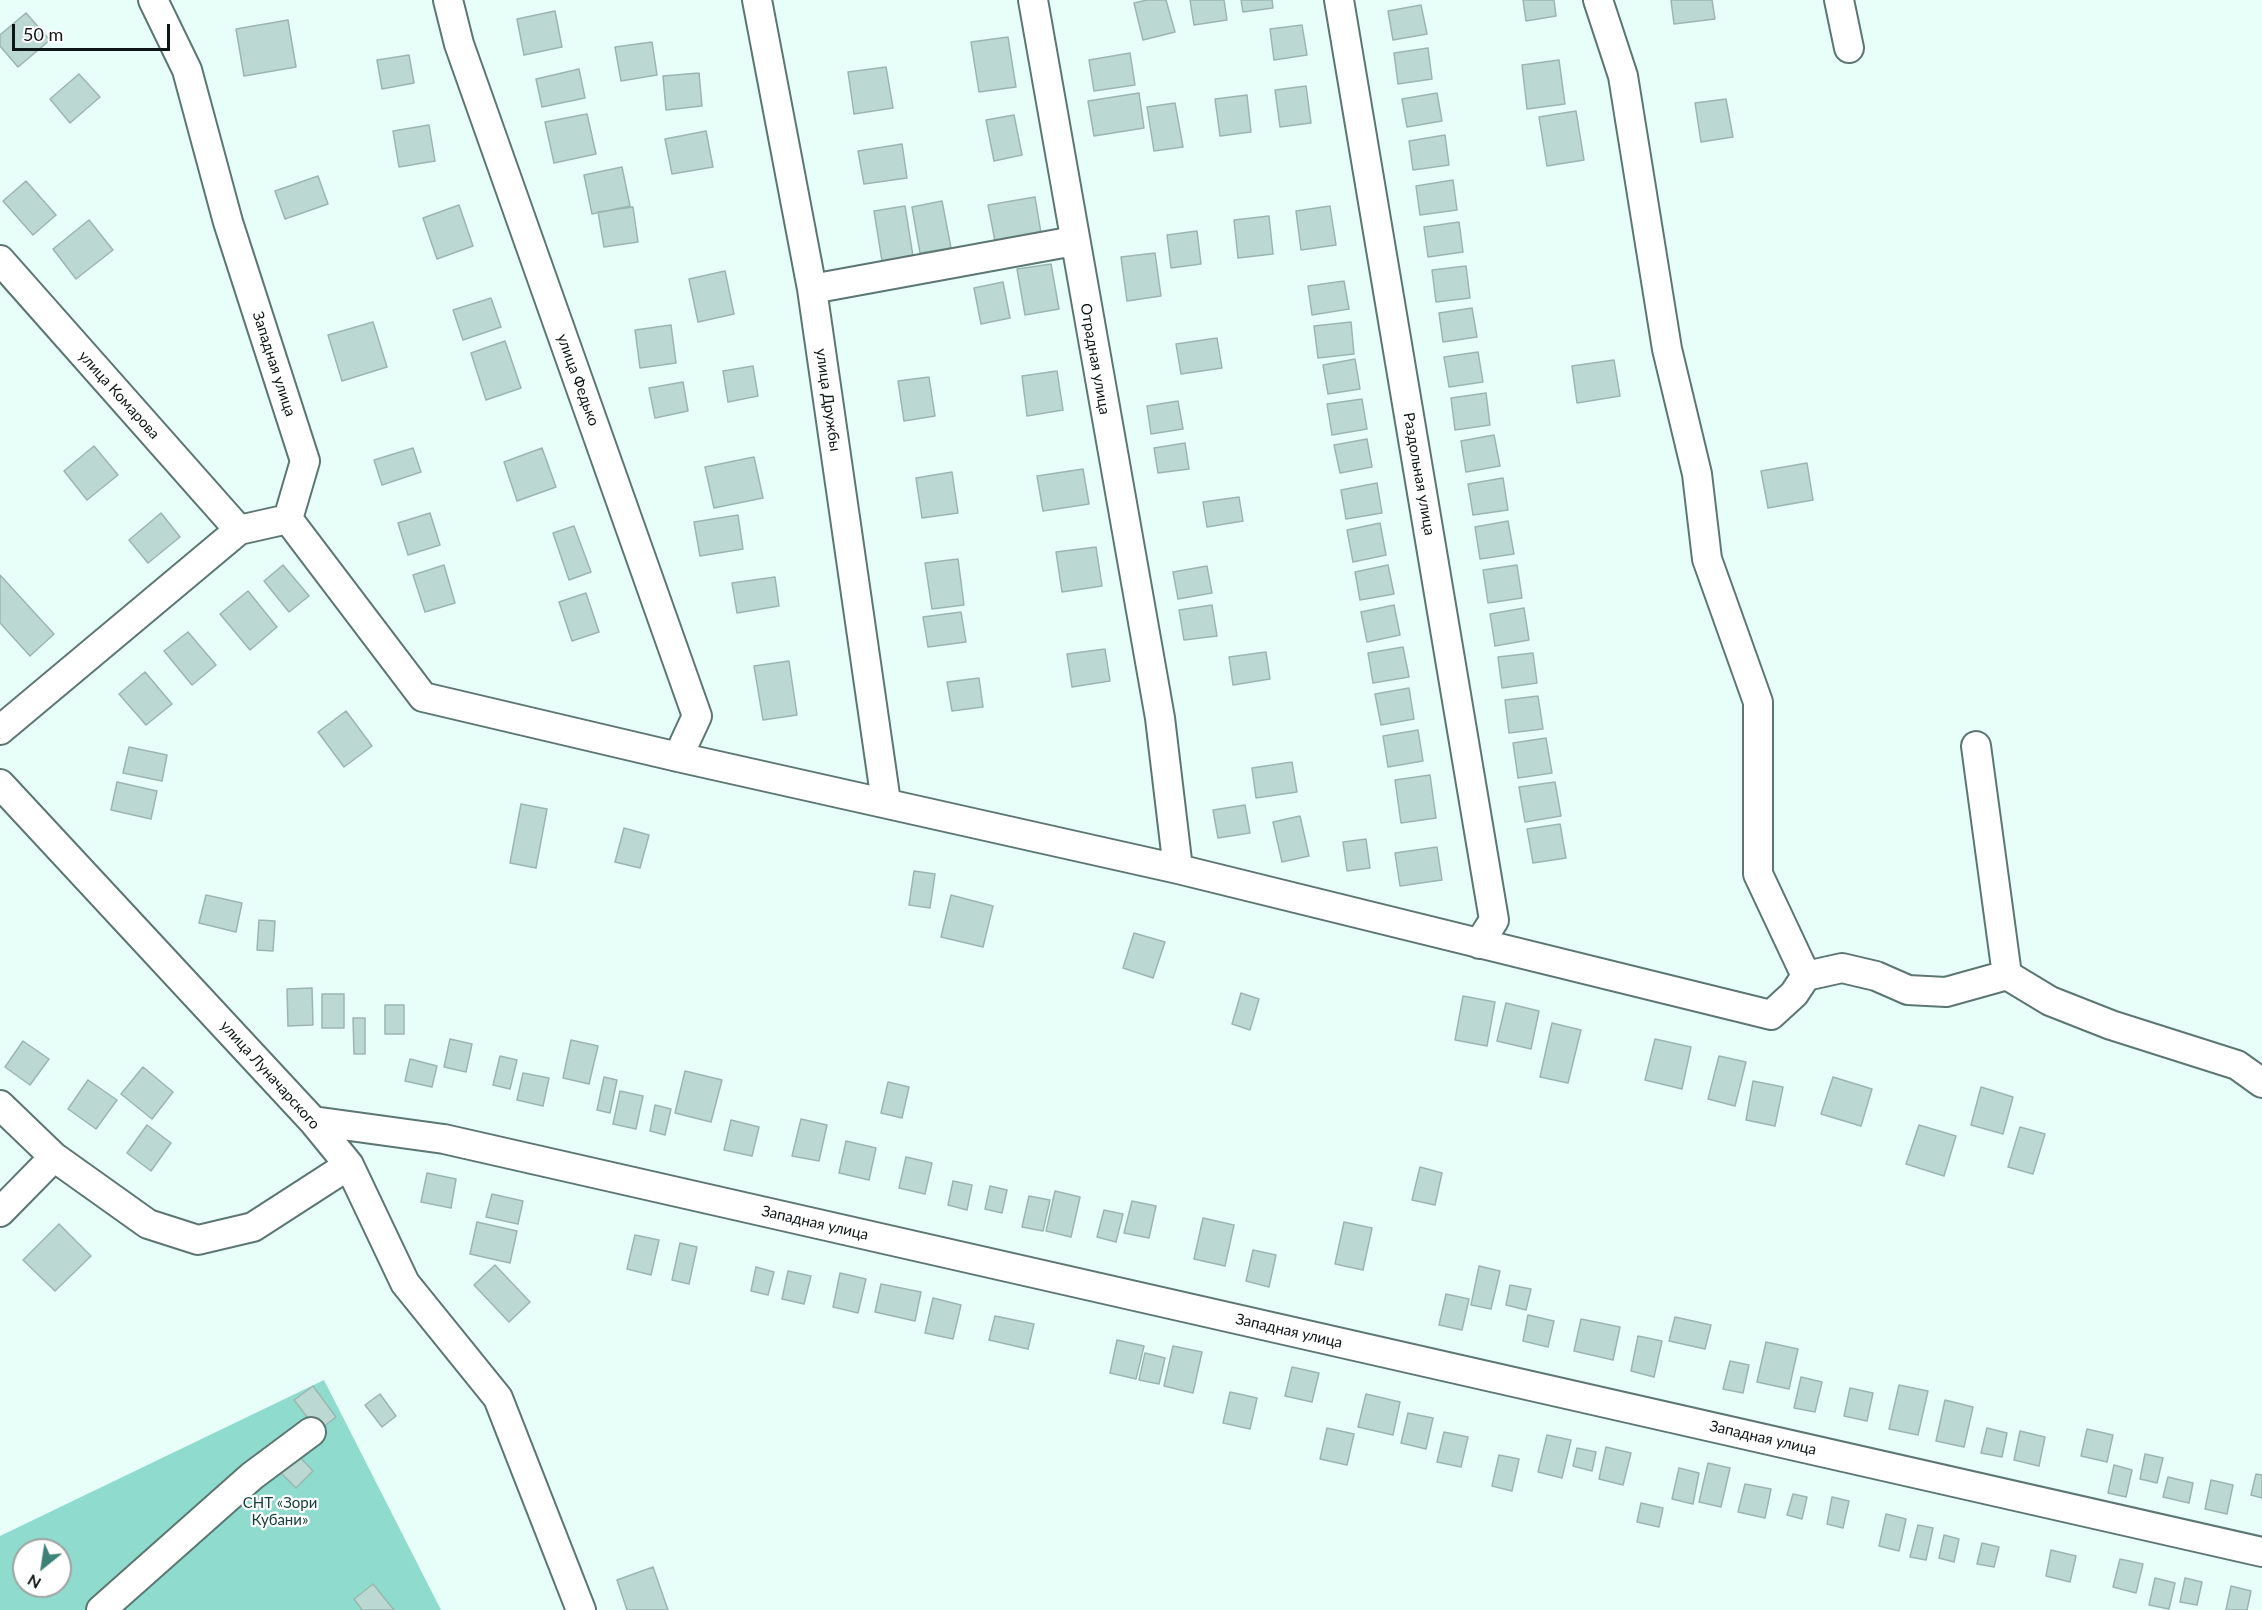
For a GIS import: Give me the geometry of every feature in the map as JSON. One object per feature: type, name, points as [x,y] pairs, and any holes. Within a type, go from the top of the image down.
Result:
[{"type":"street","name":"Западная улица","points":[[153,0],[187,70],[228,222],[305,461],[288,519]]},
{"type":"street","name":"улица Федько","points":[[448,0],[463,55],[697,716],[678,757]]},
{"type":"street","name":"улица Дружбы","points":[[757,0],[812,289],[886,802]]},
{"type":"street","name":"Отрадная улица","points":[[1033,0],[1160,718],[1178,869]]},
{"type":"street","name":"Раздольная улица","points":[[1339,0],[1494,920],[1479,944]]},
{"type":"street","points":[[1598,0],[1623,76],[1667,349],[1697,474],[1707,559],[1758,702],[1758,874],[1806,976]]},
{"type":"street","points":[[1839,0],[1849,48]]},
{"type":"street","points":[[812,289],[1074,241]]},
{"type":"street","name":"улица Комарова","points":[[0,260],[239,530]]},
{"type":"street","points":[[0,730],[239,530],[288,519],[423,697],[678,757],[1178,869],[1771,1015],[1794,994],[1806,976],[1842,968],[1876,976],[1908,990],[1946,992],[2007,975],[2050,1000],[2111,1025],[2237,1065],[2262,1083]]},
{"type":"street","points":[[1976,746],[2007,975]]},
{"type":"street","name":"улица Луначарского","points":[[0,784],[314,1121],[348,1165],[405,1283],[498,1398],[580,1610]]},
{"type":"street","points":[[0,1105],[54,1157],[148,1224],[198,1240],[253,1227],[348,1165]]},
{"type":"street","name":"Западная улица","points":[[314,1121],[444,1139],[2262,1552]]},
{"type":"street","points":[[0,1212],[54,1157]]},
{"type":"street","points":[[101,1610],[252,1476],[311,1432]]},
{"type":"green space","name":"СНТ «Зори Кубани»","points":[[324,1380],[441,1610],[0,1610],[0,1536]]},
{"type":"building","points":[[1166,0],[1175,32],[1143,40],[1134,3]]},
{"type":"building","points":[[1190,0],[1224,0],[1227,20],[1194,25]]},
{"type":"building","points":[[1241,0],[1272,0],[1273,8],[1243,12]]},
{"type":"building","points":[[1523,0],[1554,0],[1556,16],[1526,21]]},
{"type":"building","points":[[1671,0],[1712,0],[1715,19],[1674,24]]},
{"type":"building","points":[[1421,5],[1427,34],[1393,40],[1388,11]]},
{"type":"building","points":[[555,11],[562,47],[524,55],[517,19]]},
{"type":"building","points":[[26,13],[50,40],[18,67],[0,46],[0,35]]},
{"type":"building","points":[[288,20],[296,67],[244,76],[236,29]]},
{"type":"building","points":[[1302,25],[1307,55],[1274,60],[1270,29]]},
{"type":"building","points":[[1008,37],[1016,87],[979,92],[971,42]]},
{"type":"building","points":[[652,42],[657,75],[621,81],[615,47]]},
{"type":"building","points":[[1428,48],[1432,79],[1398,84],[1394,53]]},
{"type":"building","points":[[1130,53],[1135,85],[1094,91],[1089,60]]},
{"type":"building","points":[[409,55],[414,83],[382,89],[377,60]]},
{"type":"building","points":[[1559,60],[1565,104],[1527,109],[1522,65]]},
{"type":"building","points":[[886,67],[893,108],[854,114],[848,72]]},
{"type":"building","points":[[579,69],[585,98],[542,107],[536,79]]},
{"type":"building","points":[[699,73],[702,106],[666,110],[663,76]]},
{"type":"building","points":[[79,74],[100,97],[70,123],[50,99]]},
{"type":"building","points":[[1306,86],[1311,123],[1280,127],[1275,90]]},
{"type":"building","points":[[1139,93],[1144,128],[1094,136],[1088,101]]},
{"type":"building","points":[[1437,93],[1442,121],[1407,127],[1402,99]]},
{"type":"building","points":[[1247,95],[1251,132],[1220,136],[1215,99]]},
{"type":"building","points":[[1726,99],[1733,137],[1701,142],[1695,103]]},
{"type":"building","points":[[1175,103],[1183,147],[1154,151],[1147,107]]},
{"type":"building","points":[[1576,111],[1584,160],[1547,166],[1539,117]]},
{"type":"building","points":[[587,114],[596,154],[554,163],[545,122]]},
{"type":"building","points":[[1014,115],[1022,155],[994,161],[986,120]]},
{"type":"building","points":[[429,125],[435,161],[399,167],[393,131]]},
{"type":"building","points":[[706,131],[713,167],[672,174],[665,139]]},
{"type":"building","points":[[1445,135],[1449,165],[1413,170],[1409,141]]},
{"type":"building","points":[[902,144],[907,178],[864,184],[858,151]]},
{"type":"building","points":[[622,167],[630,206],[592,214],[584,175]]},
{"type":"building","points":[[318,176],[328,204],[285,219],[275,191]]},
{"type":"building","points":[[1453,180],[1457,210],[1420,215],[1416,186]]},
{"type":"building","points":[[26,181],[56,215],[33,235],[3,201]]},
{"type":"building","points":[[1035,197],[1041,233],[995,241],[988,205]]},
{"type":"building","points":[[942,201],[951,248],[920,253],[912,207]]},
{"type":"building","points":[[459,205],[473,246],[437,259],[423,218]]},
{"type":"building","points":[[905,206],[913,256],[882,261],[874,211]]},
{"type":"building","points":[[1330,206],[1336,245],[1301,250],[1296,211]]},
{"type":"building","points":[[633,207],[638,242],[604,247],[598,212]]},
{"type":"building","points":[[1269,216],[1273,254],[1238,258],[1234,220]]},
{"type":"building","points":[[89,220],[113,250],[76,279],[53,249]]},
{"type":"building","points":[[1459,222],[1463,252],[1428,257],[1424,227]]},
{"type":"building","points":[[1197,231],[1201,264],[1171,268],[1167,235]]},
{"type":"building","points":[[1155,253],[1161,296],[1127,301],[1121,257]]},
{"type":"building","points":[[1051,264],[1059,309],[1025,315],[1017,269]]},
{"type":"building","points":[[1466,266],[1470,298],[1436,302],[1432,270]]},
{"type":"building","points":[[725,271],[734,314],[698,322],[689,279]]},
{"type":"building","points":[[1344,281],[1349,309],[1312,315],[1308,286]]},
{"type":"building","points":[[1003,282],[1010,318],[981,324],[974,288]]},
{"type":"building","points":[[491,298],[501,327],[463,340],[453,310]]},
{"type":"building","points":[[1472,308],[1477,337],[1443,342],[1439,313]]},
{"type":"building","points":[[373,322],[387,367],[342,381],[328,335]]},
{"type":"building","points":[[1351,322],[1354,354],[1318,358],[1314,326]]},
{"type":"building","points":[[671,325],[676,363],[640,368],[635,330]]},
{"type":"building","points":[[1217,338],[1222,368],[1181,374],[1176,344]]},
{"type":"building","points":[[505,341],[521,388],[486,400],[471,353]]},
{"type":"building","points":[[1478,352],[1483,382],[1449,387],[1444,357]]},
{"type":"building","points":[[1355,359],[1360,389],[1328,394],[1323,365]]},
{"type":"building","points":[[1614,360],[1620,396],[1577,403],[1572,366]]},
{"type":"building","points":[[753,366],[758,396],[728,402],[723,371]]},
{"type":"building","points":[[1057,371],[1063,410],[1027,416],[1022,376]]},
{"type":"building","points":[[929,377],[935,416],[904,421],[898,381]]},
{"type":"building","points":[[683,382],[688,411],[655,418],[649,388]]},
{"type":"building","points":[[1486,393],[1490,425],[1455,430],[1451,398]]},
{"type":"building","points":[[1362,399],[1367,429],[1332,435],[1327,404]]},
{"type":"building","points":[[1178,401],[1183,429],[1151,434],[1147,406]]},
{"type":"building","points":[[1494,435],[1500,466],[1466,472],[1461,441]]},
{"type":"building","points":[[1367,439],[1372,467],[1340,473],[1334,445]]},
{"type":"building","points":[[1185,443],[1189,469],[1158,473],[1154,448]]},
{"type":"building","points":[[94,446],[118,475],[87,500],[64,471]]},
{"type":"building","points":[[413,448],[421,472],[382,485],[374,460]]},
{"type":"building","points":[[542,448],[556,487],[517,501],[504,462]]},
{"type":"building","points":[[754,457],[763,498],[714,508],[705,467]]},
{"type":"building","points":[[1807,463],[1813,500],[1768,508],[1761,471]]},
{"type":"building","points":[[1083,469],[1089,504],[1043,511],[1037,476]]},
{"type":"building","points":[[952,472],[958,513],[922,518],[916,478]]},
{"type":"building","points":[[1503,478],[1508,510],[1473,515],[1468,484]]},
{"type":"building","points":[[1377,483],[1382,513],[1346,519],[1341,490]]},
{"type":"building","points":[[1239,497],[1243,521],[1207,527],[1203,502]]},
{"type":"building","points":[[161,513],[180,537],[148,563],[129,540]]},
{"type":"building","points":[[430,513],[440,545],[408,555],[398,523]]},
{"type":"building","points":[[738,515],[743,549],[700,556],[694,522]]},
{"type":"building","points":[[1508,521],[1514,554],[1480,559],[1475,527]]},
{"type":"building","points":[[1380,523],[1386,555],[1353,562],[1347,530]]},
{"type":"building","points":[[574,526],[591,572],[569,580],[553,533]]},
{"type":"building","points":[[1096,547],[1102,586],[1062,592],[1056,552]]},
{"type":"building","points":[[958,559],[964,605],[932,609],[925,563]]},
{"type":"building","points":[[283,565],[309,596],[289,612],[264,581]]},
{"type":"building","points":[[444,565],[455,603],[425,612],[413,575]]},
{"type":"building","points":[[1388,565],[1394,594],[1360,600],[1355,572]]},
{"type":"building","points":[[1517,565],[1522,598],[1488,603],[1483,570]]},
{"type":"building","points":[[1207,566],[1212,593],[1178,599],[1173,572]]},
{"type":"building","points":[[0,575],[54,634],[30,656],[0,623]]},
{"type":"building","points":[[775,577],[779,606],[737,613],[732,583]]},
{"type":"building","points":[[248,591],[277,627],[250,650],[220,614]]},
{"type":"building","points":[[586,593],[599,632],[572,641],[559,602]]},
{"type":"building","points":[[1212,605],[1217,636],[1184,640],[1179,610]]},
{"type":"building","points":[[1394,605],[1400,635],[1367,642],[1361,612]]},
{"type":"building","points":[[1524,608],[1529,640],[1495,646],[1490,614]]},
{"type":"building","points":[[961,612],[966,642],[928,647],[923,617]]},
{"type":"building","points":[[188,632],[216,665],[192,685],[164,651]]},
{"type":"building","points":[[1403,647],[1409,677],[1373,683],[1368,653]]},
{"type":"building","points":[[1105,649],[1110,681],[1072,687],[1067,654]]},
{"type":"building","points":[[1266,652],[1270,679],[1233,685],[1229,657]]},
{"type":"building","points":[[1533,653],[1537,683],[1502,688],[1498,657]]},
{"type":"building","points":[[789,661],[797,715],[763,720],[754,666]]},
{"type":"building","points":[[145,672],[172,704],[146,725],[119,694]]},
{"type":"building","points":[[979,678],[983,707],[952,711],[947,682]]},
{"type":"building","points":[[1409,688],[1414,719],[1381,725],[1375,694]]},
{"type":"building","points":[[1538,696],[1543,729],[1509,733],[1505,700]]},
{"type":"building","points":[[346,711],[372,746],[344,767],[318,732]]},
{"type":"building","points":[[1418,730],[1423,761],[1388,767],[1383,736]]},
{"type":"building","points":[[1546,738],[1552,773],[1518,778],[1513,743]]},
{"type":"building","points":[[129,747],[167,755],[162,781],[123,773]]},
{"type":"building","points":[[1292,762],[1297,792],[1256,798],[1252,768]]},
{"type":"building","points":[[1430,775],[1436,818],[1401,823],[1395,780]]},
{"type":"building","points":[[117,782],[157,791],[151,819],[111,810]]},
{"type":"building","points":[[1555,782],[1561,816],[1525,822],[1519,787]]},
{"type":"building","points":[[521,804],[547,809],[536,868],[510,863]]},
{"type":"building","points":[[1245,805],[1250,833],[1218,838],[1213,810]]},
{"type":"building","points":[[1300,816],[1309,856],[1282,862],[1273,822]]},
{"type":"building","points":[[1560,824],[1566,858],[1533,863],[1527,829]]},
{"type":"building","points":[[624,828],[649,835],[640,868],[615,862]]},
{"type":"building","points":[[1366,839],[1370,868],[1347,871],[1343,842]]},
{"type":"building","points":[[1437,847],[1442,880],[1400,886],[1395,853]]},
{"type":"building","points":[[914,871],[935,874],[930,908],[909,905]]},
{"type":"building","points":[[206,895],[242,903],[236,932],[199,923]]},
{"type":"building","points":[[951,895],[993,906],[983,947],[941,937]]},
{"type":"building","points":[[259,920],[275,921],[273,951],[257,950]]},
{"type":"building","points":[[1134,933],[1165,942],[1153,978],[1123,968]]},
{"type":"building","points":[[312,988],[313,1025],[288,1026],[287,989]]},
{"type":"building","points":[[1241,993],[1259,999],[1250,1030],[1232,1024]]},
{"type":"building","points":[[322,994],[344,994],[344,1028],[322,1028]]},
{"type":"building","points":[[1463,996],[1495,1002],[1487,1046],[1455,1040]]},
{"type":"building","points":[[1506,1003],[1539,1011],[1531,1049],[1497,1041]]},
{"type":"building","points":[[385,1005],[404,1005],[404,1034],[385,1034]]},
{"type":"building","points":[[353,1018],[365,1018],[365,1054],[354,1054]]},
{"type":"building","points":[[1552,1023],[1581,1030],[1568,1083],[1540,1077]]},
{"type":"building","points":[[450,1039],[472,1044],[466,1072],[444,1067]]},
{"type":"building","points":[[1655,1039],[1691,1047],[1682,1089],[1645,1080]]},
{"type":"building","points":[[571,1040],[598,1046],[589,1084],[563,1078]]},
{"type":"building","points":[[23,1041],[49,1059],[30,1085],[5,1067]]},
{"type":"building","points":[[500,1056],[517,1060],[510,1089],[493,1085]]},
{"type":"building","points":[[1719,1056],[1746,1062],[1735,1106],[1708,1099]]},
{"type":"building","points":[[410,1059],[437,1066],[432,1087],[405,1081]]},
{"type":"building","points":[[143,1067],[173,1092],[152,1119],[121,1094]]},
{"type":"building","points":[[685,1071],[722,1080],[711,1122],[675,1113]]},
{"type":"building","points":[[523,1073],[549,1078],[543,1106],[517,1100]]},
{"type":"building","points":[[604,1077],[617,1080],[610,1113],[597,1110]]},
{"type":"building","points":[[1833,1077],[1872,1089],[1861,1126],[1821,1114]]},
{"type":"building","points":[[88,1080],[117,1100],[96,1129],[68,1109]]},
{"type":"building","points":[[1753,1081],[1783,1087],[1775,1126],[1746,1120]]},
{"type":"building","points":[[888,1082],[909,1087],[902,1118],[881,1113]]},
{"type":"building","points":[[1981,1087],[2013,1097],[2003,1134],[1971,1125]]},
{"type":"building","points":[[620,1091],[643,1096],[636,1129],[613,1124]]},
{"type":"building","points":[[655,1105],[671,1109],[665,1135],[650,1131]]},
{"type":"building","points":[[801,1119],[827,1125],[819,1161],[792,1156]]},
{"type":"building","points":[[731,1120],[759,1127],[752,1156],[724,1150]]},
{"type":"building","points":[[147,1125],[171,1143],[151,1171],[127,1153]]},
{"type":"building","points":[[1919,1125],[1956,1136],[1944,1176],[1906,1164]]},
{"type":"building","points":[[2020,1127],[2045,1134],[2033,1174],[2008,1167]]},
{"type":"building","points":[[846,1141],[876,1148],[869,1180],[839,1173]]},
{"type":"building","points":[[906,1157],[932,1163],[925,1194],[899,1188]]},
{"type":"building","points":[[1420,1167],[1442,1173],[1435,1205],[1412,1200]]},
{"type":"building","points":[[427,1173],[456,1179],[451,1208],[421,1202]]},
{"type":"building","points":[[953,1181],[972,1185],[967,1210],[948,1205]]},
{"type":"building","points":[[990,1186],[1007,1190],[1002,1213],[985,1209]]},
{"type":"building","points":[[1055,1191],[1080,1197],[1071,1237],[1046,1231]]},
{"type":"building","points":[[492,1194],[523,1201],[518,1224],[486,1217]]},
{"type":"building","points":[[1029,1196],[1050,1200],[1043,1231],[1022,1227]]},
{"type":"building","points":[[1132,1201],[1156,1206],[1149,1238],[1124,1233]]},
{"type":"building","points":[[1104,1210],[1123,1214],[1116,1242],[1097,1237]]},
{"type":"building","points":[[1203,1218],[1234,1225],[1225,1266],[1194,1259]]},
{"type":"building","points":[[477,1222],[517,1231],[510,1263],[470,1254]]},
{"type":"building","points":[[1344,1222],[1372,1228],[1363,1270],[1335,1264]]},
{"type":"building","points":[[59,1224],[91,1256],[55,1291],[23,1260]]},
{"type":"building","points":[[635,1235],[659,1240],[651,1275],[627,1269]]},
{"type":"building","points":[[680,1243],[697,1247],[689,1284],[672,1280]]},
{"type":"building","points":[[1253,1250],[1276,1255],[1269,1287],[1246,1281]]},
{"type":"building","points":[[495,1265],[530,1302],[509,1322],[474,1285]]},
{"type":"building","points":[[1479,1266],[1500,1271],[1491,1309],[1471,1305]]},
{"type":"building","points":[[756,1267],[774,1272],[768,1295],[751,1291]]},
{"type":"building","points":[[788,1271],[811,1276],[804,1304],[782,1299]]},
{"type":"building","points":[[840,1273],[866,1279],[858,1313],[833,1307]]},
{"type":"building","points":[[881,1284],[921,1292],[915,1321],[875,1312]]},
{"type":"building","points":[[1510,1285],[1531,1289],[1526,1310],[1506,1305]]},
{"type":"building","points":[[1446,1294],[1469,1299],[1462,1330],[1439,1325]]},
{"type":"building","points":[[933,1298],[961,1305],[953,1339],[925,1333]]},
{"type":"building","points":[[1528,1315],[1554,1321],[1548,1347],[1523,1341]]},
{"type":"building","points":[[995,1316],[1034,1324],[1028,1349],[989,1340]]},
{"type":"building","points":[[1675,1317],[1711,1325],[1705,1349],[1669,1341]]},
{"type":"building","points":[[1581,1319],[1620,1327],[1613,1360],[1574,1351]]},
{"type":"building","points":[[1638,1336],[1662,1341],[1654,1377],[1631,1371]]},
{"type":"building","points":[[1117,1340],[1144,1346],[1136,1379],[1110,1373]]},
{"type":"building","points":[[1766,1342],[1798,1349],[1789,1389],[1757,1382]]},
{"type":"building","points":[[1173,1346],[1202,1352],[1193,1393],[1164,1386]]},
{"type":"building","points":[[1145,1353],[1165,1358],[1159,1384],[1139,1380]]},
{"type":"building","points":[[1730,1361],[1749,1365],[1743,1393],[1723,1389]]},
{"type":"building","points":[[1292,1367],[1319,1373],[1312,1402],[1285,1396]]},
{"type":"building","points":[[1801,1377],[1822,1382],[1815,1412],[1794,1408]]},
{"type":"building","points":[[1899,1385],[1928,1391],[1918,1435],[1889,1429]]},
{"type":"building","points":[[313,1386],[336,1417],[318,1431],[294,1400]]},
{"type":"building","points":[[1850,1388],[1873,1393],[1867,1421],[1844,1416]]},
{"type":"building","points":[[1230,1392],[1257,1398],[1250,1429],[1223,1423]]},
{"type":"building","points":[[380,1394],[396,1416],[382,1427],[365,1405]]},
{"type":"building","points":[[1366,1394],[1400,1402],[1393,1435],[1358,1427]]},
{"type":"building","points":[[1945,1400],[1973,1407],[1964,1447],[1936,1441]]},
{"type":"building","points":[[1408,1413],[1433,1418],[1426,1449],[1401,1443]]},
{"type":"building","points":[[1327,1428],[1354,1434],[1347,1465],[1320,1459]]},
{"type":"building","points":[[1987,1428],[2007,1433],[2002,1457],[1981,1453]]},
{"type":"building","points":[[2087,1429],[2113,1435],[2107,1462],[2081,1456]]},
{"type":"building","points":[[2020,1431],[2045,1437],[2039,1466],[2014,1460]]},
{"type":"building","points":[[1444,1432],[1468,1437],[1461,1467],[1437,1462]]},
{"type":"building","points":[[1547,1435],[1571,1440],[1562,1478],[1538,1472]]},
{"type":"building","points":[[1606,1447],[1631,1453],[1623,1485],[1599,1479]]},
{"type":"building","points":[[1577,1448],[1596,1452],[1592,1471],[1573,1466]]},
{"type":"building","points":[[296,1453],[313,1471],[296,1488],[278,1470]]},
{"type":"building","points":[[2145,1454],[2163,1458],[2157,1483],[2140,1479]]},
{"type":"building","points":[[1499,1455],[1519,1459],[1512,1491],[1492,1486]]},
{"type":"building","points":[[1708,1463],[1730,1468],[1721,1507],[1699,1502]]},
{"type":"building","points":[[2114,1465],[2132,1470],[2126,1497],[2108,1493]]},
{"type":"building","points":[[1679,1468],[1699,1473],[1693,1504],[1672,1499]]},
{"type":"building","points":[[2256,1474],[2262,1475],[2262,1498],[2251,1495]]},
{"type":"building","points":[[2168,1477],[2193,1483],[2189,1503],[2163,1497]]},
{"type":"building","points":[[2211,1480],[2233,1485],[2227,1514],[2205,1509]]},
{"type":"building","points":[[1745,1484],[1771,1489],[1765,1518],[1738,1512]]},
{"type":"building","points":[[1793,1494],[1807,1497],[1802,1519],[1787,1515]]},
{"type":"building","points":[[1832,1497],[1849,1501],[1843,1528],[1827,1524]]},
{"type":"building","points":[[1641,1503],[1663,1508],[1659,1527],[1637,1522]]},
{"type":"building","points":[[1886,1514],[1906,1519],[1899,1551],[1879,1546]]},
{"type":"building","points":[[1918,1525],[1933,1528],[1926,1560],[1910,1557]]},
{"type":"building","points":[[1944,1535],[1959,1539],[1954,1562],[1939,1558]]},
{"type":"building","points":[[1982,1543],[1999,1547],[1994,1567],[1977,1564]]},
{"type":"building","points":[[2051,1550],[2076,1556],[2070,1582],[2046,1576]]},
{"type":"building","points":[[2120,1559],[2143,1564],[2136,1593],[2113,1587]]},
{"type":"building","points":[[653,1567],[668,1610],[627,1610],[617,1580]]},
{"type":"building","points":[[2155,1578],[2175,1583],[2169,1609],[2149,1605]]},
{"type":"building","points":[[2185,1578],[2202,1582],[2197,1605],[2180,1602]]},
{"type":"building","points":[[373,1584],[394,1610],[362,1610],[354,1599]]},
{"type":"building","points":[[2231,1586],[2251,1591],[2247,1610],[2226,1610]]}]
